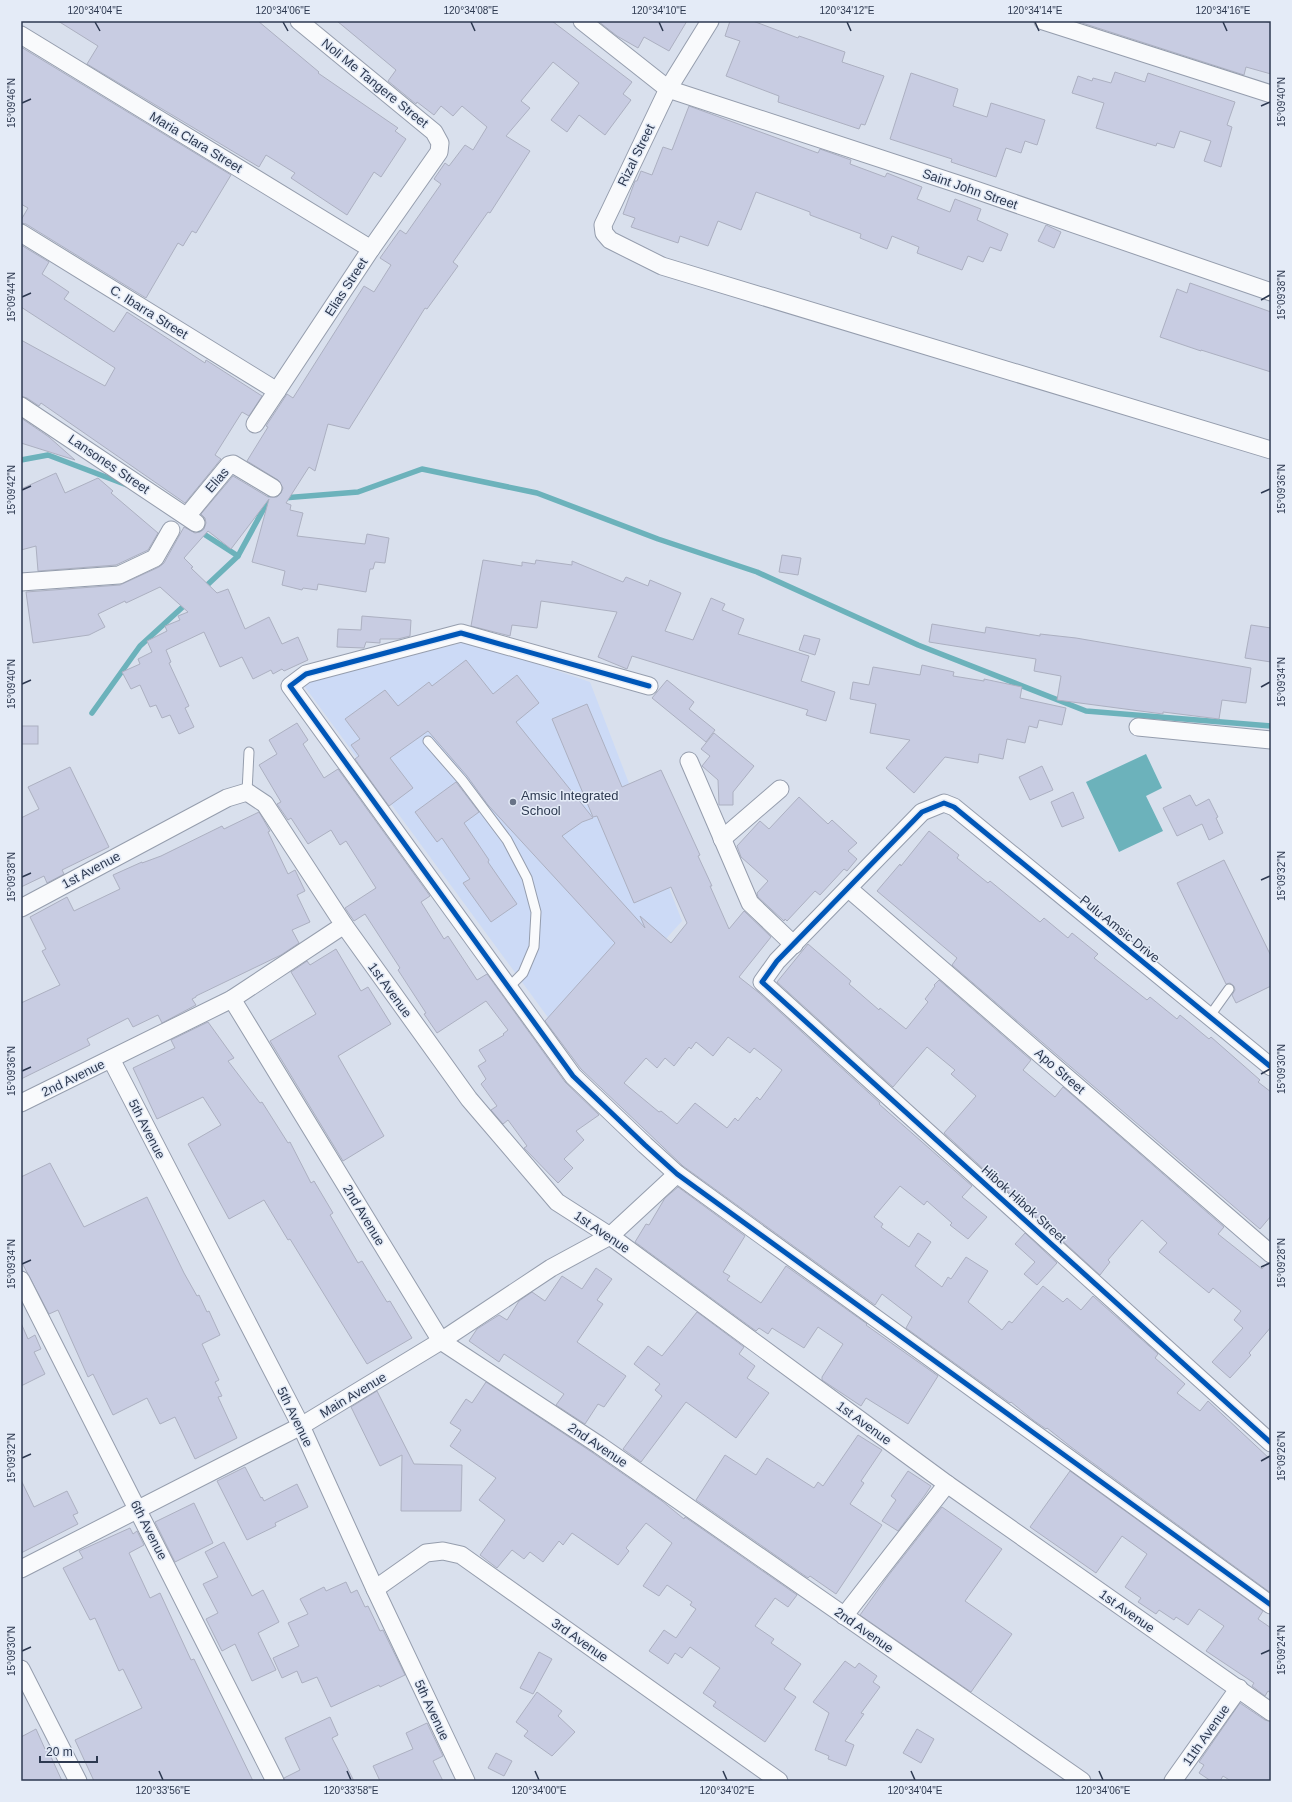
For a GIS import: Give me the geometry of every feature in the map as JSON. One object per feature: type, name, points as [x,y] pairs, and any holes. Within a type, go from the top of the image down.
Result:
[{"type":"street","name":"Noli Me Tangere Street","points":[[299,21],[434,132],[440,143],[439,152]]},
{"type":"street","points":[[582,21],[668,89]]},
{"type":"street","name":"Rizal Street","points":[[710,21],[668,89],[603,225],[604,233],[610,240],[662,266],[1271,450]]},
{"type":"street","points":[[1043,21],[1271,94]]},
{"type":"street","name":"Maria Clara Street","points":[[21,35],[371,249]]},
{"type":"street","name":"Saint John Street","points":[[668,89],[968,187],[1271,292]]},
{"type":"street","name":"Elias Street","points":[[255,424],[371,249],[439,152]]},
{"type":"street","name":"C. Ibarra Street","points":[[21,233],[277,391]]},
{"type":"street","name":"Lansones Street","points":[[21,406],[192,520]]},
{"type":"street","name":"Elias","points":[[192,520],[229,465],[233,464],[273,488]]},
{"type":"street","points":[[21,582],[119,575],[155,558],[171,530]]},
{"type":"street","points":[[649,686],[461,633],[306,674],[290,686],[573,1076],[645,1145],[677,1174],[1271,1605]]},
{"type":"street","points":[[1138,727],[1271,740]]},
{"type":"street","points":[[689,761],[750,903],[794,945],[849,889]]},
{"type":"street","points":[[722,839],[780,789]]},
{"type":"street","name":"1st Avenue","points":[[21,908],[227,798],[247,792],[265,804],[344,925],[470,1099],[557,1202],[610,1236],[947,1484],[1271,1712]]},
{"type":"street","name":"Pulu Amsic Drive","points":[[849,889],[922,812],[944,803],[954,808],[1271,1067]]},
{"type":"street","name":"Apo Street","points":[[849,889],[1271,1254]]},
{"type":"street","name":"2nd Avenue","points":[[21,1103],[232,999],[344,925]]},
{"type":"street","name":"Hibok Hibok Street","points":[[794,945],[777,961],[762,982],[1271,1443]]},
{"type":"street","name":"2nd Avenue","points":[[232,999],[441,1341],[599,1445],[1082,1781]]},
{"type":"street","name":"5th Avenue","points":[[111,1059],[301,1426],[375,1589],[462,1774]]},
{"type":"street","name":"Main Avenue","points":[[21,1569],[301,1426],[441,1341],[551,1268],[610,1236],[677,1174]]},
{"type":"street","name":"6th Avenue","points":[[21,1280],[275,1781]]},
{"type":"street","points":[[844,1616],[947,1484]]},
{"type":"street","name":"3rd Avenue","points":[[375,1589],[426,1553],[443,1551],[461,1555],[779,1781]]},
{"type":"street","points":[[21,1669],[78,1781]]},
{"type":"street","name":"11th Avenue","points":[[1173,1781],[1238,1688]]},
{"type":"street","points":[[462,1774],[478,1781]]},
{"type":"lane","points":[[428,741],[462,780],[507,840],[527,878],[536,912],[534,947],[523,973],[509,986]]},
{"type":"lane","points":[[247,792],[249,752]]},
{"type":"lane","points":[[1209,1017],[1229,989]]},
{"type":"shaded area","name":"Amsic Integrated School","points":[[470,641],[590,682],[682,921],[569,1046],[302,683]]},
{"type":"shaded area","points":[[1146,754],[1162,788],[1146,796],[1163,831],[1119,852],[1086,782]]},
{"type":"building","points":[[58,21],[258,21],[319,72],[318,73],[398,128],[395,131],[406,139],[381,177],[374,172],[347,215],[291,178],[295,173],[266,155],[259,167],[87,64],[98,46]]},
{"type":"building","points":[[337,21],[552,21],[632,82],[623,94],[631,100],[605,135],[579,115],[567,132],[551,120],[579,83],[553,62],[521,101],[530,108],[506,136],[530,151],[490,213],[488,212],[453,262],[458,266],[427,309],[425,308],[349,429],[328,424],[315,471],[309,467],[286,503],[291,505],[290,510],[303,513],[297,536],[365,544],[367,534],[389,538],[385,563],[375,562],[373,569],[370,569],[366,592],[318,584],[317,590],[303,588],[302,590],[282,585],[285,571],[252,562],[269,499],[231,549],[208,531],[184,558],[193,567],[191,568],[217,593],[228,589],[245,629],[269,617],[282,644],[298,637],[308,660],[284,671],[282,669],[273,674],[271,670],[253,679],[242,657],[220,667],[204,632],[166,650],[171,662],[169,663],[189,706],[185,708],[194,727],[179,734],[170,715],[162,718],[156,705],[150,707],[140,685],[131,689],[122,672],[140,664],[138,659],[152,652],[147,641],[167,631],[165,626],[180,620],[178,616],[188,612],[160,587],[98,614],[105,627],[89,635],[33,643],[26,592],[120,585],[159,567],[164,563],[184,527],[195,533],[204,529],[206,523],[205,518],[201,514],[233,476],[268,497],[277,497],[281,493],[283,488],[278,480],[247,461],[268,427],[266,426],[287,394],[293,398],[364,286],[374,292],[391,265],[380,258],[400,230],[406,234],[441,184],[434,179],[445,163],[449,166],[465,145],[473,150],[487,127],[462,106],[453,116],[441,106],[434,115],[417,102],[416,104],[388,81],[396,70]]},
{"type":"building","points":[[598,21],[687,21],[669,51],[644,37],[638,48],[617,36]]},
{"type":"building","points":[[730,21],[753,21],[798,38],[799,36],[845,52],[842,62],[884,76],[865,125],[861,124],[859,129],[778,102],[779,96],[726,76],[740,41],[725,36]]},
{"type":"building","points":[[1076,21],[1264,21],[1271,23],[1271,74],[1246,67],[1244,75]]},
{"type":"building","points":[[21,47],[231,175],[196,233],[192,231],[183,246],[178,243],[146,298],[26,224],[21,223],[21,220],[28,208],[21,204]]},
{"type":"building","points":[[1115,72],[1145,82],[1148,73],[1235,102],[1227,125],[1232,127],[1221,167],[1204,161],[1211,141],[1180,131],[1174,148],[1157,143],[1156,146],[1096,128],[1104,103],[1072,93],[1078,76],[1092,81],[1093,78],[1111,83]]},
{"type":"building","points":[[911,73],[958,89],[953,106],[987,117],[991,103],[1045,120],[1037,145],[1025,141],[1021,153],[1006,148],[996,177],[951,162],[952,159],[890,139]]},
{"type":"building","points":[[689,106],[818,153],[820,149],[851,160],[850,164],[885,177],[887,173],[922,187],[917,199],[950,212],[955,199],[981,209],[977,220],[1008,234],[1001,251],[990,247],[983,262],[968,256],[962,270],[917,253],[919,247],[892,236],[887,249],[860,238],[861,234],[810,215],[810,212],[756,192],[741,230],[718,221],[708,246],[680,236],[678,243],[631,227],[635,218],[623,214],[635,181],[637,181],[641,171],[652,175],[663,147],[672,150]]},
{"type":"building","points":[[1046,225],[1061,232],[1054,248],[1038,241]]},
{"type":"building","points":[[21,245],[49,262],[42,274],[69,292],[64,299],[114,332],[127,312],[205,363],[206,360],[262,396],[249,416],[242,412],[215,455],[221,459],[185,503],[41,403],[39,406],[21,396],[21,340],[105,386],[115,368],[21,307]]},
{"type":"building","points":[[1190,283],[1271,312],[1271,372],[1160,337],[1177,289],[1187,293]]},
{"type":"building","points":[[21,418],[49,437],[75,460],[21,443]]},
{"type":"building","points":[[56,473],[65,493],[98,478],[113,491],[111,493],[158,533],[148,550],[116,565],[38,571],[36,546],[21,550],[21,489]]},
{"type":"building","points":[[782,555],[801,558],[798,575],[779,572]]},
{"type":"building","points":[[483,560],[522,566],[522,562],[535,564],[536,560],[572,565],[572,561],[623,582],[626,577],[648,586],[650,580],[681,593],[665,631],[693,640],[711,598],[725,604],[722,610],[744,619],[738,634],[809,656],[801,681],[835,692],[826,721],[806,715],[808,710],[632,656],[627,669],[598,657],[617,612],[541,601],[537,628],[512,625],[510,636],[471,626]]},
{"type":"building","points":[[362,616],[411,620],[410,636],[398,639],[380,639],[380,643],[366,642],[364,648],[337,647],[338,629],[361,630]]},
{"type":"building","points":[[932,624],[985,633],[986,627],[1040,636],[1040,634],[1076,638],[1251,668],[1246,703],[1222,700],[1219,719],[1163,712],[1163,714],[1057,700],[1061,676],[1034,671],[1036,659],[929,642]]},
{"type":"building","points":[[1251,625],[1271,628],[1271,662],[1245,658]]},
{"type":"building","points":[[804,635],[820,639],[815,655],[799,650]]},
{"type":"building","points":[[466,660],[493,694],[517,675],[539,703],[516,722],[593,818],[582,822],[562,836],[645,928],[640,916],[671,943],[687,923],[671,887],[634,903],[597,816],[593,817],[552,719],[587,704],[622,787],[661,770],[700,855],[698,856],[729,929],[744,911],[771,937],[739,977],[758,992],[880,1103],[879,1104],[972,1186],[962,1197],[987,1217],[968,1239],[950,1225],[952,1223],[927,1201],[924,1205],[900,1186],[874,1217],[883,1224],[881,1227],[909,1247],[918,1233],[931,1242],[915,1266],[942,1287],[948,1277],[951,1279],[966,1257],[988,1271],[968,1302],[1002,1330],[1009,1321],[1012,1323],[1043,1286],[1063,1302],[1067,1298],[1081,1310],[1093,1296],[1158,1354],[1155,1358],[1185,1384],[1177,1393],[1200,1411],[1208,1401],[1271,1460],[1271,1593],[1047,1428],[1046,1429],[1033,1420],[1011,1402],[1010,1403],[906,1328],[912,1317],[882,1294],[875,1305],[683,1166],[581,1069],[545,1021],[615,943],[488,805],[467,776],[428,731],[390,758],[413,788],[389,806],[355,759],[359,756],[351,745],[360,739],[345,719],[385,690],[398,706],[429,682],[432,686]],"holes":[[[728,1037],[750,1053],[754,1048],[782,1070],[760,1100],[757,1097],[738,1121],[735,1118],[727,1128],[695,1103],[677,1124],[661,1111],[659,1112],[624,1083],[646,1058],[657,1068],[665,1058],[674,1066],[689,1047],[691,1049],[696,1042],[713,1056]]]},
{"type":"building","points":[[922,665],[954,672],[953,676],[984,681],[984,679],[1022,687],[1020,698],[1066,708],[1062,725],[1039,720],[1037,728],[1029,726],[1025,743],[1007,739],[1003,759],[979,754],[978,763],[945,757],[914,793],[886,768],[910,740],[870,733],[876,704],[850,699],[853,682],[869,685],[873,667],[920,675]]},
{"type":"building","points":[[667,680],[694,702],[689,709],[715,730],[706,742],[652,698]]},
{"type":"building","points":[[297,723],[308,740],[303,744],[324,778],[338,769],[430,896],[421,902],[444,939],[448,936],[477,980],[487,974],[565,1082],[599,1115],[576,1131],[584,1140],[564,1159],[573,1168],[558,1183],[524,1148],[527,1146],[508,1120],[503,1124],[491,1110],[497,1106],[481,1084],[486,1079],[478,1066],[486,1061],[479,1050],[504,1035],[503,1034],[508,1030],[486,1001],[437,1033],[398,970],[400,968],[365,914],[354,921],[345,908],[376,888],[346,841],[340,845],[331,830],[308,844],[291,818],[288,820],[277,804],[281,802],[259,765],[277,754],[269,740]]},
{"type":"building","points":[[21,726],[38,726],[38,744],[21,744]]},
{"type":"building","points":[[714,733],[754,766],[733,792],[733,805],[719,805],[718,780],[702,766],[710,756],[701,749]]},
{"type":"building","points":[[1042,766],[1053,790],[1030,800],[1019,777]]},
{"type":"building","points":[[70,767],[109,847],[62,870],[64,874],[47,883],[44,876],[21,887],[21,818],[39,809],[28,787]]},
{"type":"building","points":[[456,782],[479,812],[464,823],[489,860],[488,862],[517,904],[491,922],[463,883],[470,879],[442,838],[437,842],[415,812]]},
{"type":"building","points":[[1073,792],[1084,818],[1062,827],[1051,802]]},
{"type":"building","points":[[1190,795],[1196,806],[1209,799],[1218,817],[1216,818],[1223,833],[1209,840],[1202,824],[1177,836],[1163,808]]},
{"type":"building","points":[[799,797],[828,824],[832,820],[857,843],[848,851],[857,859],[847,871],[844,869],[820,895],[815,891],[787,921],[785,919],[784,921],[758,897],[757,893],[768,881],[741,857],[737,846],[760,821],[769,829]]},
{"type":"building","points":[[259,812],[270,831],[268,832],[288,874],[295,870],[305,891],[297,895],[310,922],[292,930],[299,943],[281,955],[196,996],[192,999],[196,1005],[162,1023],[158,1015],[133,1027],[128,1018],[87,1039],[90,1045],[21,1079],[21,1003],[60,985],[42,951],[46,949],[30,917],[67,897],[74,911],[120,889],[113,875],[142,862],[161,856],[222,826],[224,829]]},
{"type":"building","points":[[929,831],[959,855],[957,858],[988,883],[990,881],[1040,922],[1044,918],[1068,938],[1072,933],[1098,954],[1094,958],[1147,1000],[1150,997],[1177,1019],[1180,1015],[1209,1039],[1211,1037],[1260,1080],[1258,1082],[1271,1092],[1271,1216],[1260,1229],[952,965],[957,958],[877,891],[900,864],[901,866]]},
{"type":"building","points":[[1224,860],[1271,956],[1271,986],[1236,1003],[1232,995],[1235,990],[1234,986],[1230,983],[1226,984],[1177,883]]},
{"type":"building","points":[[808,944],[851,981],[849,984],[879,1010],[880,1008],[906,1029],[928,1002],[925,999],[939,980],[1031,1060],[1023,1070],[1055,1097],[1063,1087],[1224,1227],[1218,1234],[1262,1269],[1267,1263],[1271,1264],[1271,1327],[1249,1353],[1251,1355],[1230,1378],[1212,1362],[1243,1328],[1234,1320],[1241,1311],[1213,1288],[1209,1293],[1159,1252],[1167,1243],[1142,1220],[1108,1260],[1110,1262],[1100,1275],[944,1133],[976,1096],[951,1074],[955,1070],[927,1047],[893,1087],[777,982]]},
{"type":"building","points":[[336,949],[361,991],[368,987],[391,1024],[338,1056],[384,1136],[343,1161],[270,1041],[316,1014],[291,972],[307,961],[310,965]]},
{"type":"building","points":[[208,1022],[234,1058],[228,1061],[260,1103],[262,1102],[288,1143],[290,1142],[311,1183],[314,1181],[333,1213],[330,1215],[358,1263],[362,1261],[387,1302],[390,1301],[412,1338],[367,1364],[290,1239],[288,1240],[264,1200],[229,1219],[188,1144],[221,1125],[203,1097],[157,1119],[133,1068],[175,1048],[171,1040]]},
{"type":"building","points":[[50,1163],[84,1227],[147,1197],[184,1273],[197,1296],[199,1295],[207,1312],[209,1311],[220,1335],[202,1344],[219,1380],[215,1382],[222,1396],[218,1397],[237,1438],[195,1459],[175,1417],[160,1424],[147,1398],[113,1415],[93,1374],[88,1377],[58,1310],[49,1314],[21,1261],[21,1177]]},
{"type":"building","points":[[678,1187],[745,1236],[723,1272],[730,1276],[727,1280],[761,1303],[786,1266],[938,1376],[908,1424],[866,1398],[861,1406],[822,1380],[822,1377],[843,1344],[818,1327],[804,1348],[772,1328],[768,1334],[759,1328],[756,1331],[635,1242],[646,1224],[649,1225],[665,1198]]},
{"type":"building","points":[[1025,1233],[1057,1263],[1037,1285],[1024,1274],[1035,1262],[1015,1244]]},
{"type":"building","points":[[596,1268],[612,1279],[597,1300],[603,1304],[577,1342],[626,1376],[604,1407],[598,1404],[585,1424],[556,1405],[564,1394],[504,1354],[499,1362],[469,1341],[477,1329],[499,1315],[507,1320],[519,1301],[532,1292],[545,1301],[562,1276],[582,1289]]},
{"type":"building","points":[[697,1312],[744,1347],[739,1354],[755,1366],[747,1378],[769,1393],[736,1438],[686,1402],[641,1462],[623,1449],[662,1396],[655,1390],[660,1384],[634,1364],[648,1346],[662,1356]]},
{"type":"building","points":[[21,1323],[28,1339],[35,1335],[41,1349],[34,1352],[45,1374],[21,1386]]},
{"type":"building","points":[[486,1382],[593,1453],[662,1501],[684,1519],[685,1517],[797,1595],[788,1607],[775,1598],[755,1626],[774,1639],[771,1643],[801,1664],[784,1689],[796,1697],[765,1742],[713,1706],[716,1702],[703,1693],[720,1668],[690,1647],[682,1658],[675,1653],[668,1664],[649,1651],[664,1630],[676,1638],[696,1609],[690,1605],[692,1602],[667,1585],[659,1596],[643,1586],[672,1543],[646,1523],[626,1548],[629,1551],[618,1565],[572,1533],[563,1545],[559,1541],[543,1562],[530,1552],[524,1559],[512,1550],[497,1568],[480,1555],[505,1520],[479,1500],[496,1478],[450,1446],[461,1430],[450,1423],[466,1399],[472,1403]]},
{"type":"building","points":[[377,1391],[414,1464],[462,1465],[461,1511],[401,1511],[402,1455],[380,1466],[351,1407]]},
{"type":"building","points":[[858,1435],[882,1450],[861,1481],[864,1483],[850,1504],[882,1525],[836,1594],[810,1576],[808,1578],[696,1500],[725,1455],[756,1475],[767,1458],[814,1488],[818,1482],[823,1486]]},
{"type":"building","points":[[245,1467],[264,1501],[297,1484],[308,1507],[275,1523],[276,1526],[247,1540],[217,1481]]},
{"type":"building","points":[[908,1471],[931,1486],[898,1531],[882,1521],[896,1500],[891,1496]]},
{"type":"building","points":[[1070,1471],[1263,1611],[1258,1619],[1271,1628],[1271,1693],[1268,1691],[1265,1696],[1252,1686],[1254,1683],[1206,1651],[1224,1626],[1199,1609],[1188,1625],[1176,1617],[1174,1620],[1159,1610],[1156,1614],[1138,1602],[1141,1598],[1125,1587],[1147,1554],[1122,1536],[1096,1573],[1030,1527]]},
{"type":"building","points":[[21,1480],[34,1507],[67,1491],[78,1513],[73,1515],[78,1524],[21,1553]]},
{"type":"building","points":[[194,1503],[213,1543],[175,1562],[155,1522]]},
{"type":"building","points":[[942,1507],[1002,1549],[965,1601],[1012,1634],[971,1692],[860,1615],[888,1576]]},
{"type":"building","points":[[130,1528],[133,1534],[137,1531],[144,1545],[129,1553],[150,1598],[160,1593],[191,1660],[194,1659],[253,1781],[94,1781],[75,1740],[142,1708],[123,1669],[119,1671],[95,1618],[90,1620],[63,1568],[83,1558],[79,1551]]},
{"type":"building","points":[[224,1542],[252,1596],[263,1590],[279,1622],[258,1633],[276,1670],[252,1681],[235,1644],[222,1651],[206,1619],[218,1613],[203,1584],[218,1577],[205,1552]]},
{"type":"building","points":[[346,1582],[351,1593],[357,1590],[365,1607],[368,1606],[380,1631],[383,1630],[405,1675],[331,1707],[317,1677],[302,1683],[297,1671],[282,1678],[273,1658],[299,1646],[288,1623],[308,1614],[300,1599],[324,1587],[326,1591]]},
{"type":"building","points":[[539,1652],[552,1659],[533,1694],[520,1688]]},
{"type":"building","points":[[845,1661],[855,1668],[859,1663],[877,1676],[873,1682],[880,1687],[861,1713],[864,1714],[845,1741],[854,1745],[846,1766],[828,1759],[829,1756],[815,1750],[829,1713],[813,1702]]},
{"type":"building","points":[[537,1692],[562,1711],[558,1716],[575,1732],[552,1756],[524,1736],[528,1731],[516,1722]]},
{"type":"building","points":[[1240,1703],[1265,1720],[1271,1722],[1271,1781],[1231,1781],[1223,1776],[1220,1781],[1211,1781],[1199,1773],[1204,1765],[1199,1762]]},
{"type":"building","points":[[330,1717],[338,1735],[332,1738],[354,1781],[285,1781],[284,1778],[300,1770],[285,1738]]},
{"type":"building","points":[[427,1723],[443,1756],[433,1761],[443,1781],[380,1781],[373,1766],[413,1749],[406,1733]]},
{"type":"building","points":[[36,1729],[45,1749],[47,1748],[62,1781],[21,1781],[21,1737]]},
{"type":"building","points":[[917,1729],[934,1739],[921,1763],[903,1753]]},
{"type":"building","points":[[496,1753],[512,1761],[504,1776],[488,1768]]},
{"type":"waterway","points":[[21,460],[48,455],[127,485]]},
{"type":"waterway","points":[[283,498],[358,492],[422,469],[537,493],[658,539],[757,572],[918,645],[1086,711],[1271,726]]},
{"type":"waterway","points":[[204,588],[238,556],[269,499],[274,498]]},
{"type":"waterway","points":[[193,527],[238,556]]},
{"type":"waterway","points":[[92,713],[140,646],[187,603]]},
{"type":"cycle path","points":[[649,686],[461,633],[306,674],[290,686],[573,1076],[645,1145],[677,1174],[1271,1605]]},
{"type":"cycle path","points":[[1271,1067],[954,807],[944,803],[922,812],[777,961],[762,982],[1271,1443]]},
{"type":"place","name":"Amsic Integrated School","points":[[513,802]]}]
